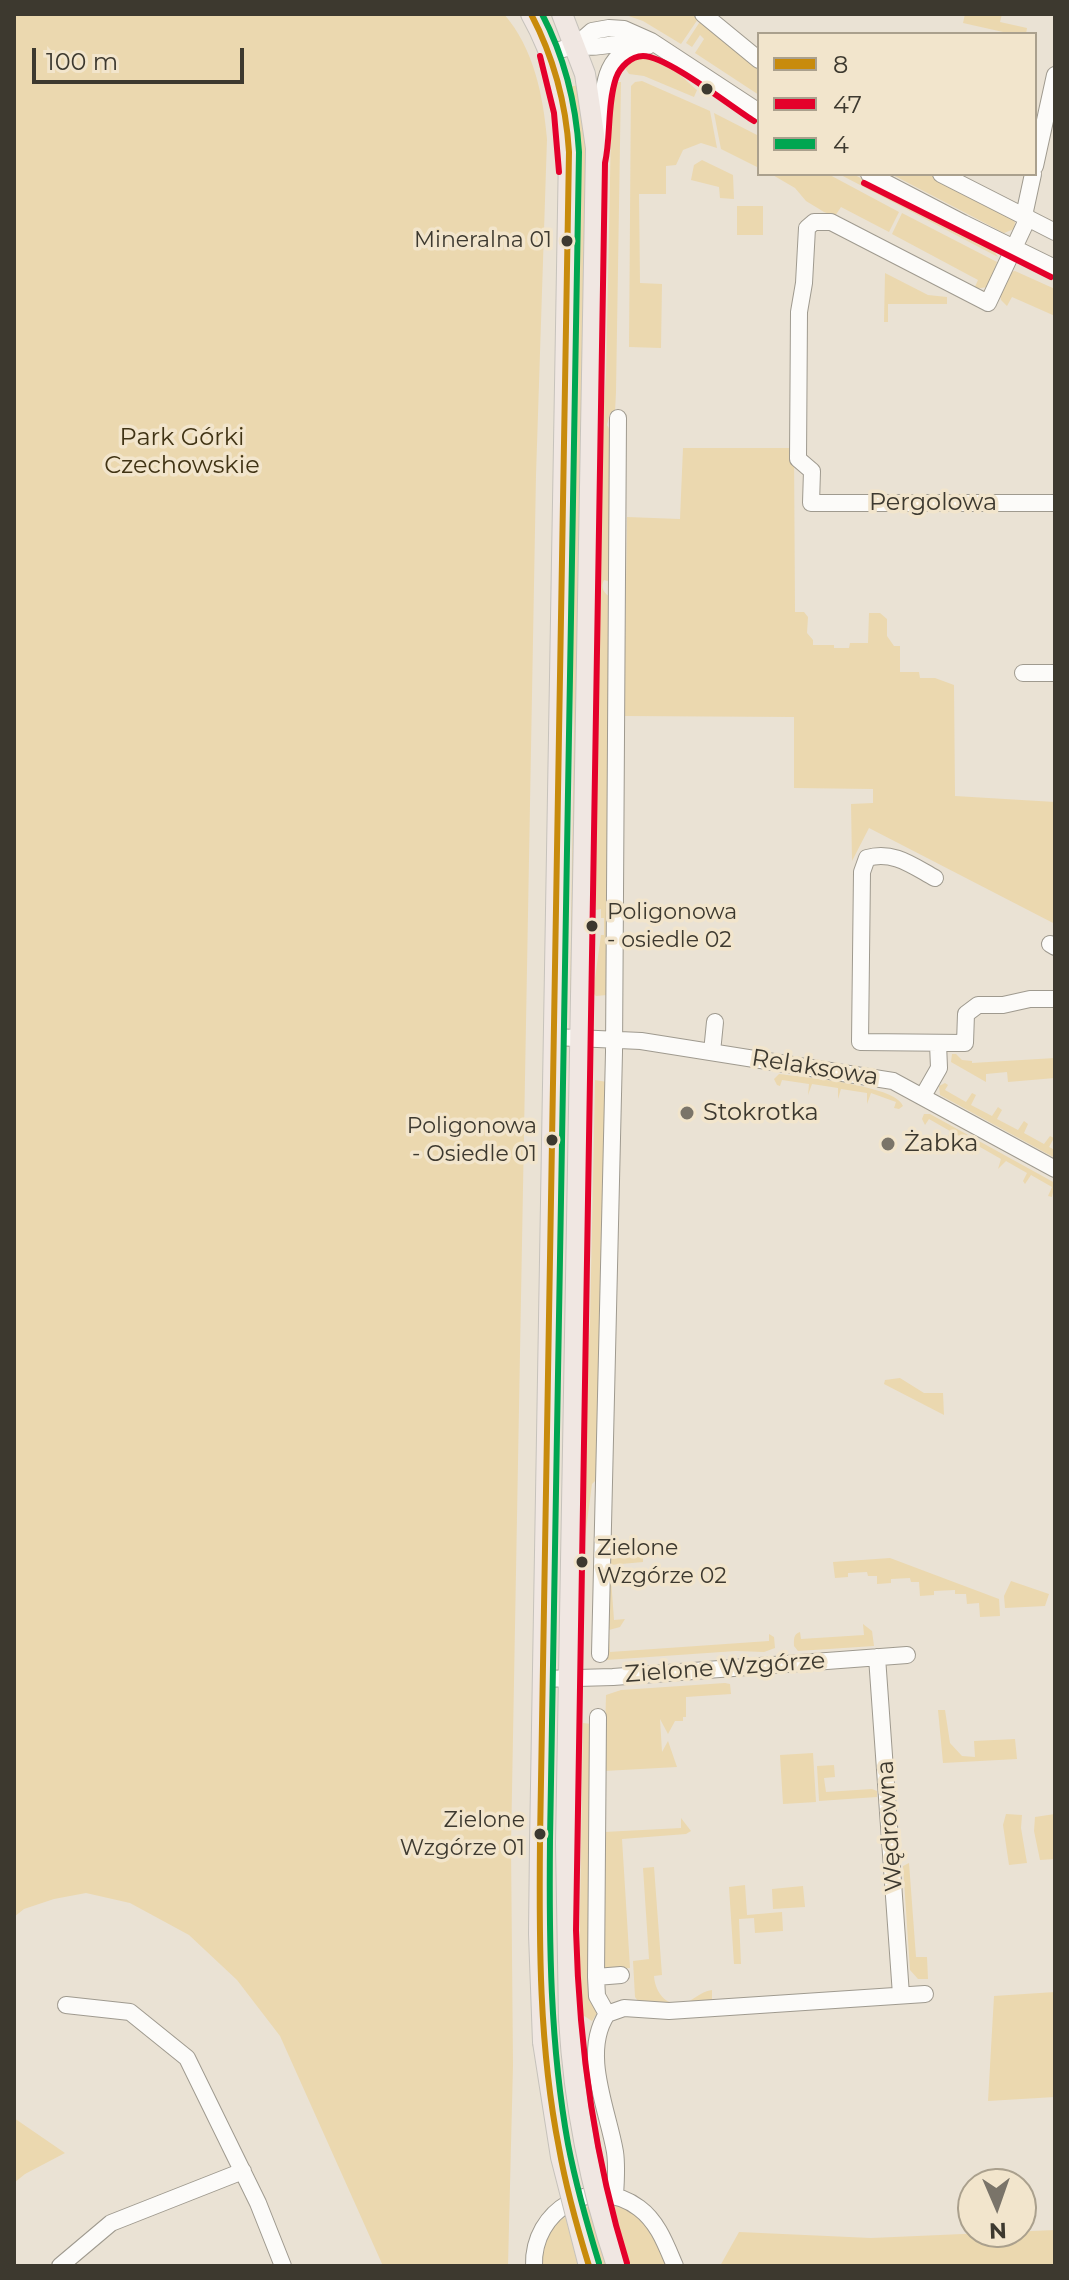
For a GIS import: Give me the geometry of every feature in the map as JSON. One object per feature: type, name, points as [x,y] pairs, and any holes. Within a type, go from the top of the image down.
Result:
[{"type":"main road","points":[[531,14],[550,53],[564,99],[569,152],[539,1934],[543,2042],[561,2157],[589,2266]]},
{"type":"main road","points":[[562,14],[576,45],[588,89],[595,162],[566,1930],[569,2019],[583,2132],[597,2199],[617,2266]]},
{"type":"street","points":[[703,14],[757,58]]},
{"type":"street","points":[[576,45],[592,31],[616,28],[639,35],[757,111]]},
{"type":"street","points":[[550,53],[576,45],[594,47],[625,42],[667,53]]},
{"type":"street","points":[[595,162],[606,75],[612,63],[625,51],[648,46]]},
{"type":"street","points":[[1037,157],[1055,75]]},
{"type":"street","points":[[873,176],[1055,268]]},
{"type":"street","points":[[945,176],[1055,232]]},
{"type":"street","points":[[1014,248],[1027,220],[1025,211],[1033,176]]},
{"type":"street","name":"Pergolowa","points":[[1014,248],[988,303],[831,222],[814,222],[807,228],[799,312],[798,459],[812,471],[811,503],[1055,503]]},
{"type":"street","points":[[600,1654],[614,1039],[618,418]]},
{"type":"street","points":[[1023,673],[1055,673]]},
{"type":"street","points":[[935,878],[895,857],[879,854],[867,858],[862,872],[860,1042],[965,1043],[966,1014],[978,1005],[1055,999]]},
{"type":"street","points":[[712,1052],[715,1022]]},
{"type":"street","name":"Relaksowa","points":[[554,1037],[614,1039],[893,1081],[1055,1169]]},
{"type":"street","points":[[923,1096],[939,1068],[938,1043]]},
{"type":"street","name":"Zielone Wzgórze","points":[[542,1679],[907,1655]]},
{"type":"street","name":"Wędrowna","points":[[877,1657],[901,1995]]},
{"type":"street","points":[[598,1717],[596,1977],[597,1996],[607,2014]]},
{"type":"street","points":[[596,1977],[621,1975]]},
{"type":"street","points":[[615,2195],[615,2152],[596,2055],[598,2032],[607,2014],[624,2008],[669,2011],[925,1994]]},
{"type":"street","points":[[66,2005],[130,2012],[187,2058],[243,2171],[283,2266]]},
{"type":"street","points":[[60,2266],[111,2223],[243,2171]]},
{"type":"street","points":[[534,2266],[536,2243],[541,2230],[557,2210],[589,2196],[615,2195],[640,2208],[652,2220],[675,2266]]},
{"type":"green space","name":"Park Górki Czechowskie","points":[[14,14],[504,14],[523,42],[540,89],[547,139],[536,475],[511,1845],[513,2065],[508,2266],[383,2266],[280,2036],[237,1980],[189,1935],[130,1903],[86,1893],[24,1909],[14,1917]]},
{"type":"green space","points":[[623,14],[692,14],[698,19],[681,44],[643,21]]},
{"type":"green space","points":[[965,14],[1002,14],[1000,22],[1027,28],[1026,32],[1003,32],[963,23]]},
{"type":"green space","points":[[701,20],[757,67],[757,94],[695,53],[704,39],[700,35],[692,47],[686,43]]},
{"type":"green space","points":[[640,54],[657,59],[678,73],[697,90],[694,97],[644,76],[629,74],[621,62]]},
{"type":"green space","points":[[642,81],[710,111],[717,148],[701,143],[683,150],[676,165],[666,166],[666,194],[639,194],[640,283],[662,284],[661,348],[629,347],[631,86]]},
{"type":"green space","points":[[612,82],[621,82],[616,392],[615,412],[610,413],[607,425],[614,437],[611,582],[604,580],[602,585],[611,598],[607,995],[596,996],[593,993],[601,935],[604,935],[604,918],[601,918],[601,909],[596,910],[592,876],[597,495],[606,375]]},
{"type":"green space","points":[[579,85],[587,143],[573,993],[570,993],[574,727],[570,584],[569,87]]},
{"type":"green space","points":[[714,113],[757,135],[757,167],[721,149]]},
{"type":"green space","points":[[702,160],[733,175],[734,199],[720,198],[719,187],[691,180],[694,165]]},
{"type":"green space","points":[[774,176],[832,176],[899,212],[889,232],[841,207],[835,216],[824,212],[806,201],[795,188]]},
{"type":"green space","points":[[843,176],[857,176],[992,248],[998,257]]},
{"type":"green space","points":[[895,176],[933,176],[1012,218],[1014,229],[1004,233]]},
{"type":"green space","points":[[737,206],[763,206],[763,235],[737,235]]},
{"type":"green space","points":[[902,213],[997,262],[988,287],[974,289],[978,280],[892,234]]},
{"type":"green space","points":[[1015,271],[1055,289],[1055,316],[1012,297],[1007,306],[1001,300],[1000,293],[1010,272]]},
{"type":"green space","points":[[885,273],[928,295],[947,297],[947,304],[888,304],[888,322],[884,322]]},
{"type":"green space","points":[[683,448],[794,448],[795,612],[804,612],[808,617],[807,633],[813,645],[849,648],[850,643],[868,643],[869,613],[880,613],[887,619],[887,636],[894,646],[900,646],[900,672],[919,672],[920,678],[935,678],[954,685],[955,796],[1055,802],[1055,924],[869,828],[852,861],[851,804],[873,803],[873,789],[794,788],[794,717],[624,716],[627,517],[680,519]]},
{"type":"green space","points":[[952,1054],[972,1063],[1055,1058],[1055,1078],[1008,1082],[1007,1072],[986,1074],[986,1082],[951,1062]]},
{"type":"green space","points":[[779,1074],[867,1087],[897,1099],[903,1106],[894,1108],[896,1102],[871,1093],[867,1104],[867,1093],[841,1089],[838,1099],[838,1088],[812,1084],[808,1095],[809,1084],[782,1080],[780,1086],[777,1085],[774,1079]]},
{"type":"green space","points":[[595,1080],[607,1082],[598,1478],[592,1484],[585,1537],[581,1522],[581,1455],[590,1323]]},
{"type":"green space","points":[[948,1085],[945,1090],[966,1102],[972,1093],[976,1095],[971,1105],[992,1116],[998,1107],[1002,1110],[997,1119],[1018,1130],[1024,1121],[1028,1124],[1024,1133],[1044,1144],[1050,1136],[1054,1138],[1049,1147],[1055,1150],[1055,1158],[940,1095],[939,1086]]},
{"type":"green space","points":[[924,1114],[930,1114],[1055,1183],[1052,1197],[1048,1196],[1052,1187],[1031,1175],[1025,1184],[1023,1181],[1027,1173],[1006,1161],[998,1169],[1001,1159],[980,1147],[972,1155],[975,1145],[954,1133],[947,1141],[950,1131],[929,1119],[925,1125],[922,1119]]},
{"type":"green space","points":[[900,1378],[924,1393],[943,1393],[944,1415],[884,1384],[885,1380]]},
{"type":"green space","points":[[643,1556],[643,1562],[610,1565],[614,1620],[625,1619],[620,1627],[609,1630],[610,1652],[769,1641],[769,1634],[774,1637],[775,1648],[764,1652],[736,1651],[606,1660],[608,1559]]},
{"type":"green space","points":[[890,1558],[999,1599],[1000,1616],[980,1617],[979,1603],[967,1604],[966,1594],[955,1594],[955,1590],[934,1591],[934,1595],[920,1596],[919,1582],[911,1582],[910,1578],[891,1579],[891,1583],[877,1584],[877,1576],[868,1576],[867,1572],[848,1573],[848,1577],[835,1578],[833,1562]]},
{"type":"green space","points":[[1011,1581],[1049,1594],[1045,1606],[1005,1608],[1004,1596]]},
{"type":"green space","points":[[863,1624],[872,1631],[874,1646],[798,1651],[794,1646],[795,1636],[800,1632],[801,1639],[864,1635]]},
{"type":"green space","points":[[730,1684],[731,1694],[686,1697],[686,1717],[683,1721],[675,1721],[668,1734],[660,1719],[662,1752],[668,1741],[677,1767],[604,1771],[606,1695],[621,1690]]},
{"type":"green space","points":[[938,1710],[945,1710],[950,1743],[962,1756],[975,1757],[974,1741],[1015,1739],[1017,1759],[943,1763]]},
{"type":"green space","points":[[583,1723],[592,1724],[597,2013],[592,2021],[581,2014],[579,1976]]},
{"type":"green space","points":[[813,1753],[816,1802],[783,1804],[780,1755]]},
{"type":"green space","points":[[834,1765],[835,1777],[824,1778],[826,1792],[872,1789],[877,1791],[877,1797],[819,1801],[817,1766]]},
{"type":"green space","points":[[1006,1814],[1022,1815],[1027,1863],[1009,1865],[1003,1825]]},
{"type":"green space","points":[[1055,1814],[1055,1859],[1040,1860],[1034,1831],[1035,1817]]},
{"type":"green space","points":[[681,1818],[691,1831],[686,1834],[622,1839],[630,1968],[603,1970],[604,1832],[681,1828]]},
{"type":"green space","points":[[909,1863],[916,1957],[927,1957],[928,1979],[918,1979],[910,1970],[903,1866]]},
{"type":"green space","points":[[654,1867],[662,1975],[654,1976],[662,1997],[674,2004],[638,2001],[635,1997],[633,1961],[649,1959],[643,1868]]},
{"type":"green space","points":[[745,1885],[747,1915],[782,1912],[783,1931],[755,1933],[754,1918],[739,1919],[741,1964],[734,1964],[729,1887]]},
{"type":"green space","points":[[803,1886],[805,1907],[773,1909],[772,1889]]},
{"type":"green space","points":[[712,1990],[712,2002],[678,2004],[687,2002]]},
{"type":"green space","points":[[1055,1992],[1055,2097],[988,2101],[994,1996]]},
{"type":"green space","points":[[14,2118],[65,2153],[14,2183]]},
{"type":"green space","points":[[608,2202],[640,2218],[668,2266],[541,2266],[546,2239],[560,2220],[582,2209]]},
{"type":"green space","points":[[1055,2230],[1055,2266],[720,2266],[739,2232],[871,2238],[957,2234],[957,2248],[1037,2248],[1037,2231]]},
{"type":"transit line","name":"8","points":[[531,14],[558,81],[569,152],[540,1955],[552,2110],[568,2193],[589,2266]]},
{"type":"transit line","name":"4","points":[[542,14],[568,81],[579,152],[550,1839],[551,1954],[554,2030],[562,2106],[575,2174],[599,2263]]},
{"type":"transit line","name":"47","points":[[540,56],[554,113],[559,172]]},
{"type":"transit line","name":"47","points":[[627,2263],[605,2181],[590,2098],[580,2015],[576,1930],[605,163],[616,78],[626,63],[639,56],[667,64],[754,121]]},
{"type":"transit line","name":"47","points":[[864,183],[1051,277]]},
{"type":"place","name":"Mineralna 01","points":[[567,241]]},
{"type":"place","name":"Poligonowa - osiedle 02","points":[[592,926]]},
{"type":"place","name":"Stokrotka","points":[[687,1113]]},
{"type":"place","name":"Poligonowa - Osiedle 01","points":[[552,1140]]},
{"type":"place","name":"Żabka","points":[[888,1144]]},
{"type":"place","name":"Zielone Wzgórze 02","points":[[582,1562]]},
{"type":"place","name":"Zielone Wzgórze 01","points":[[540,1834]]}]
